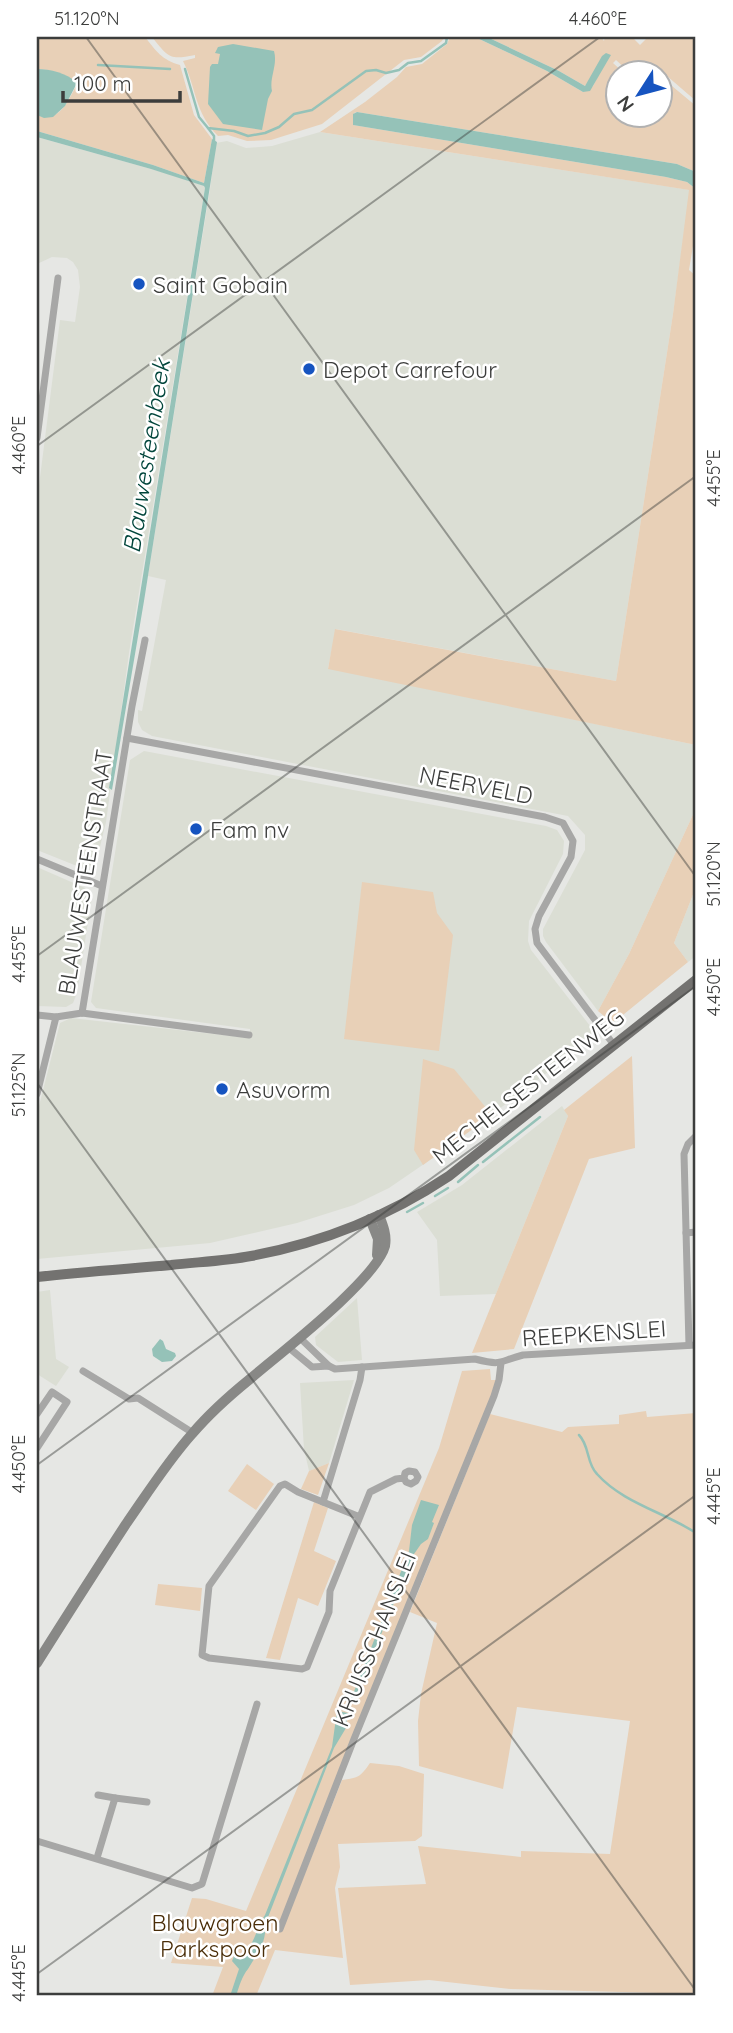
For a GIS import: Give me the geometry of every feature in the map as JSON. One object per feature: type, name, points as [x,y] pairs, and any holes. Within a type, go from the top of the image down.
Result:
[{"type":"main road","name":"MECHELSESTEENWEG","points":[[37,1277],[249,1256],[329,1235],[374,1217],[417,1196],[449,1176],[696,980]]},
{"type":"street","points":[[37,438],[58,278]]},
{"type":"street","name":"BLAUWESTEENSTRAAT","points":[[82,1013],[145,640]]},
{"type":"street","name":"NEERVELD","points":[[127,738],[545,817],[563,823],[573,841],[571,857],[539,916],[535,929],[537,943],[614,1045]]},
{"type":"street","points":[[37,859],[102,886]]},
{"type":"street","name":"BLAUWESTEENSTRAAT","points":[[37,1015],[56,1017],[82,1013],[249,1035]]},
{"type":"street","name":"BLAUWESTEENSTRAAT","points":[[37,1094],[56,1017]]},
{"type":"street","points":[[693,1345],[684,1154],[686,1146],[696,1136]]},
{"type":"street","points":[[37,1663],[163,1469],[192,1433],[224,1401],[342,1299],[373,1266],[384,1248],[386,1238],[374,1217]]},
{"type":"street","points":[[686,1233],[696,1232]]},
{"type":"street","points":[[299,1337],[329,1366]]},
{"type":"street","name":"REEPKENSLEI","points":[[288,1347],[312,1367],[329,1366],[335,1369],[475,1359],[490,1364],[501,1363],[523,1354],[693,1345]]},
{"type":"street","name":"KRUISSCHANSLEI","points":[[280,1929],[494,1396],[501,1363]]},
{"type":"street","points":[[323,1502],[362,1367]]},
{"type":"street","points":[[83,1371],[129,1399],[138,1398],[192,1433]]},
{"type":"street","points":[[37,1414],[52,1392],[67,1402],[37,1448]]},
{"type":"street","points":[[360,1517],[298,1492],[285,1483],[281,1485],[209,1585],[202,1655],[240,1662],[302,1669],[307,1667],[329,1612],[330,1591],[372,1490],[404,1478]]},
{"type":"street","points":[[37,1841],[192,1888],[202,1884],[257,1704]]},
{"type":"street","points":[[99,1795],[147,1802]]},
{"type":"street","points":[[97,1858],[115,1798]]},
{"type":"shaded area","points":[[475,37],[487,37],[585,86],[602,56],[606,53],[611,55],[608,60],[604,60],[604,67],[590,91],[583,92],[547,71]]},
{"type":"shaded area","points":[[233,44],[274,51],[272,91],[262,130],[223,124],[208,104],[210,67],[212,64],[218,64],[220,54],[215,53],[218,47]]},
{"type":"shaded area","points":[[37,69],[58,72],[77,83],[65,106],[53,117],[44,118],[37,115]]},
{"type":"shaded area","points":[[357,112],[677,164],[696,172],[696,189],[687,182],[666,177],[353,125],[353,114]]},
{"type":"shaded area","points":[[37,131],[204,183],[212,139],[217,142],[112,790],[109,788],[205,188],[151,169],[37,137]]},
{"type":"shaded area","points":[[320,132],[690,190],[616,681],[336,629],[328,668],[696,745],[696,808],[629,954],[598,1011],[543,936],[543,929],[585,850],[585,835],[568,816],[152,736],[142,730],[138,722],[138,710],[142,711],[166,580],[148,576],[216,143],[227,141],[246,148],[272,146]]},
{"type":"shaded area","points":[[37,137],[169,174],[205,188],[129,653],[106,822],[97,859],[91,866],[82,868],[37,850],[37,501],[60,320],[75,322],[80,287],[78,270],[67,258],[52,257],[37,264]]},
{"type":"shaded area","points":[[144,751],[557,830],[564,841],[563,854],[529,921],[528,941],[531,950],[594,1031],[583,1040],[585,1044],[446,1149],[389,1188],[354,1205],[297,1223],[210,1243],[37,1259],[37,1114],[60,1023],[71,1018],[250,1038],[250,1029],[96,1008],[91,1002],[130,760]]},
{"type":"shaded area","points":[[37,867],[85,888],[92,896],[77,993],[73,1003],[66,1007],[37,1006]]},
{"type":"shaded area","points":[[696,887],[696,956],[688,962],[674,943]]},
{"type":"shaded area","points":[[562,1106],[568,1116],[496,1294],[440,1296],[437,1240],[417,1212],[462,1185]]},
{"type":"shaded area","points":[[50,1290],[56,1359],[69,1367],[56,1386],[37,1374],[37,1292]]},
{"type":"shaded area","points":[[357,1298],[362,1360],[338,1362],[316,1345],[315,1337]]},
{"type":"shaded area","points":[[160,1339],[166,1349],[175,1353],[172,1361],[162,1362],[153,1356],[152,1349]]},
{"type":"shaded area","points":[[354,1380],[329,1463],[309,1471],[304,1449],[300,1383]]},
{"type":"shaded area","points":[[421,1500],[439,1505],[428,1539],[414,1554],[353,1703],[343,1700],[353,1694],[409,1551],[412,1525]]},
{"type":"shaded area","points":[[337,1711],[348,1713],[346,1728],[334,1748],[265,1925],[263,1943],[244,1975],[236,1996],[230,1996],[239,1969],[232,1961],[234,1956],[245,1952],[249,1947],[265,1915],[332,1747]]},
{"type":"green space","points":[[37,37],[145,37],[164,58],[180,65],[194,115],[212,139],[204,183],[37,131],[37,115],[45,117],[57,114],[66,105],[76,86],[48,70],[37,69]]},
{"type":"green space","points":[[152,37],[444,37],[421,57],[404,60],[322,124],[271,140],[247,141],[228,135],[218,136],[204,118],[183,61],[195,58],[195,55],[170,56]]},
{"type":"green space","points":[[450,37],[475,37],[547,71],[583,92],[593,86],[604,64],[604,130],[674,130],[674,88],[696,106],[696,172],[677,164],[357,112],[354,113],[353,125],[666,177],[687,182],[696,189],[696,228],[689,270],[696,276],[696,745],[328,669],[335,629],[616,681],[673,314],[689,190],[320,132],[365,102],[406,67],[422,64],[447,44]]},
{"type":"green space","points":[[487,37],[601,37],[604,41],[605,37],[632,37],[640,45],[648,37],[696,37],[696,101],[674,82],[674,60],[606,60],[609,54],[585,86]]},
{"type":"green space","points":[[696,808],[696,887],[674,943],[688,962],[611,1022],[598,1011],[629,954]]},
{"type":"green space","points":[[362,882],[433,892],[437,913],[453,935],[439,1051],[344,1039]]},
{"type":"green space","points":[[632,1056],[635,1148],[589,1159],[514,1349],[472,1353],[568,1116],[564,1110]]},
{"type":"green space","points":[[423,1059],[454,1069],[492,1115],[423,1165],[414,1150]]},
{"type":"green space","name":"Blauwgroen Parkspoor","points":[[490,1369],[491,1380],[499,1380],[282,1931],[342,1780],[359,1776],[370,1763],[399,1766],[424,1774],[422,1836],[415,1841],[338,1844],[340,1867],[335,1888],[343,1958],[275,1950],[256,1996],[212,1996],[223,1967],[171,1963],[192,1898],[206,1899],[246,1911],[439,1448],[462,1371]]},
{"type":"green space","points":[[646,1411],[647,1417],[696,1413],[696,1994],[511,1989],[429,1980],[350,1985],[338,1888],[426,1884],[418,1846],[521,1857],[521,1851],[610,1854],[630,1721],[517,1707],[503,1789],[419,1766],[418,1721],[421,1694],[437,1623],[410,1612],[490,1414],[562,1432],[568,1427],[619,1424],[619,1415]]},
{"type":"green space","points":[[329,1463],[318,1495],[301,1489],[309,1471]]},
{"type":"green space","points":[[247,1464],[274,1484],[256,1510],[228,1491]]},
{"type":"green space","points":[[314,1502],[328,1508],[314,1551],[336,1561],[318,1606],[298,1598],[280,1660],[266,1658]]},
{"type":"green space","points":[[158,1584],[202,1588],[200,1611],[155,1605]]},
{"type":"waterway","points":[[185,69],[199,117],[208,128],[234,131],[248,136],[265,133],[279,127],[294,114],[312,110],[366,71],[386,73],[399,70],[408,63],[421,61],[446,43],[447,37]]},
{"type":"waterway","points":[[98,65],[170,69]]},
{"type":"waterway","name":"Blauwesteenbeek","points":[[208,128],[214,141]]},
{"type":"waterway","points":[[483,1162],[540,1117]]},
{"type":"waterway","points":[[458,1182],[478,1165]]},
{"type":"waterway","points":[[435,1196],[448,1188]]},
{"type":"waterway","points":[[407,1212],[423,1203]]},
{"type":"waterway","points":[[579,1435],[585,1444],[591,1465],[607,1484],[631,1500],[696,1533]]},
{"type":"place","name":"Saint Gobain","points":[[139,284]]},
{"type":"place","name":"Depot Carrefour","points":[[309,369]]},
{"type":"place","name":"Fam nv","points":[[196,829]]},
{"type":"place","name":"Asuvorm","points":[[222,1089]]}]
